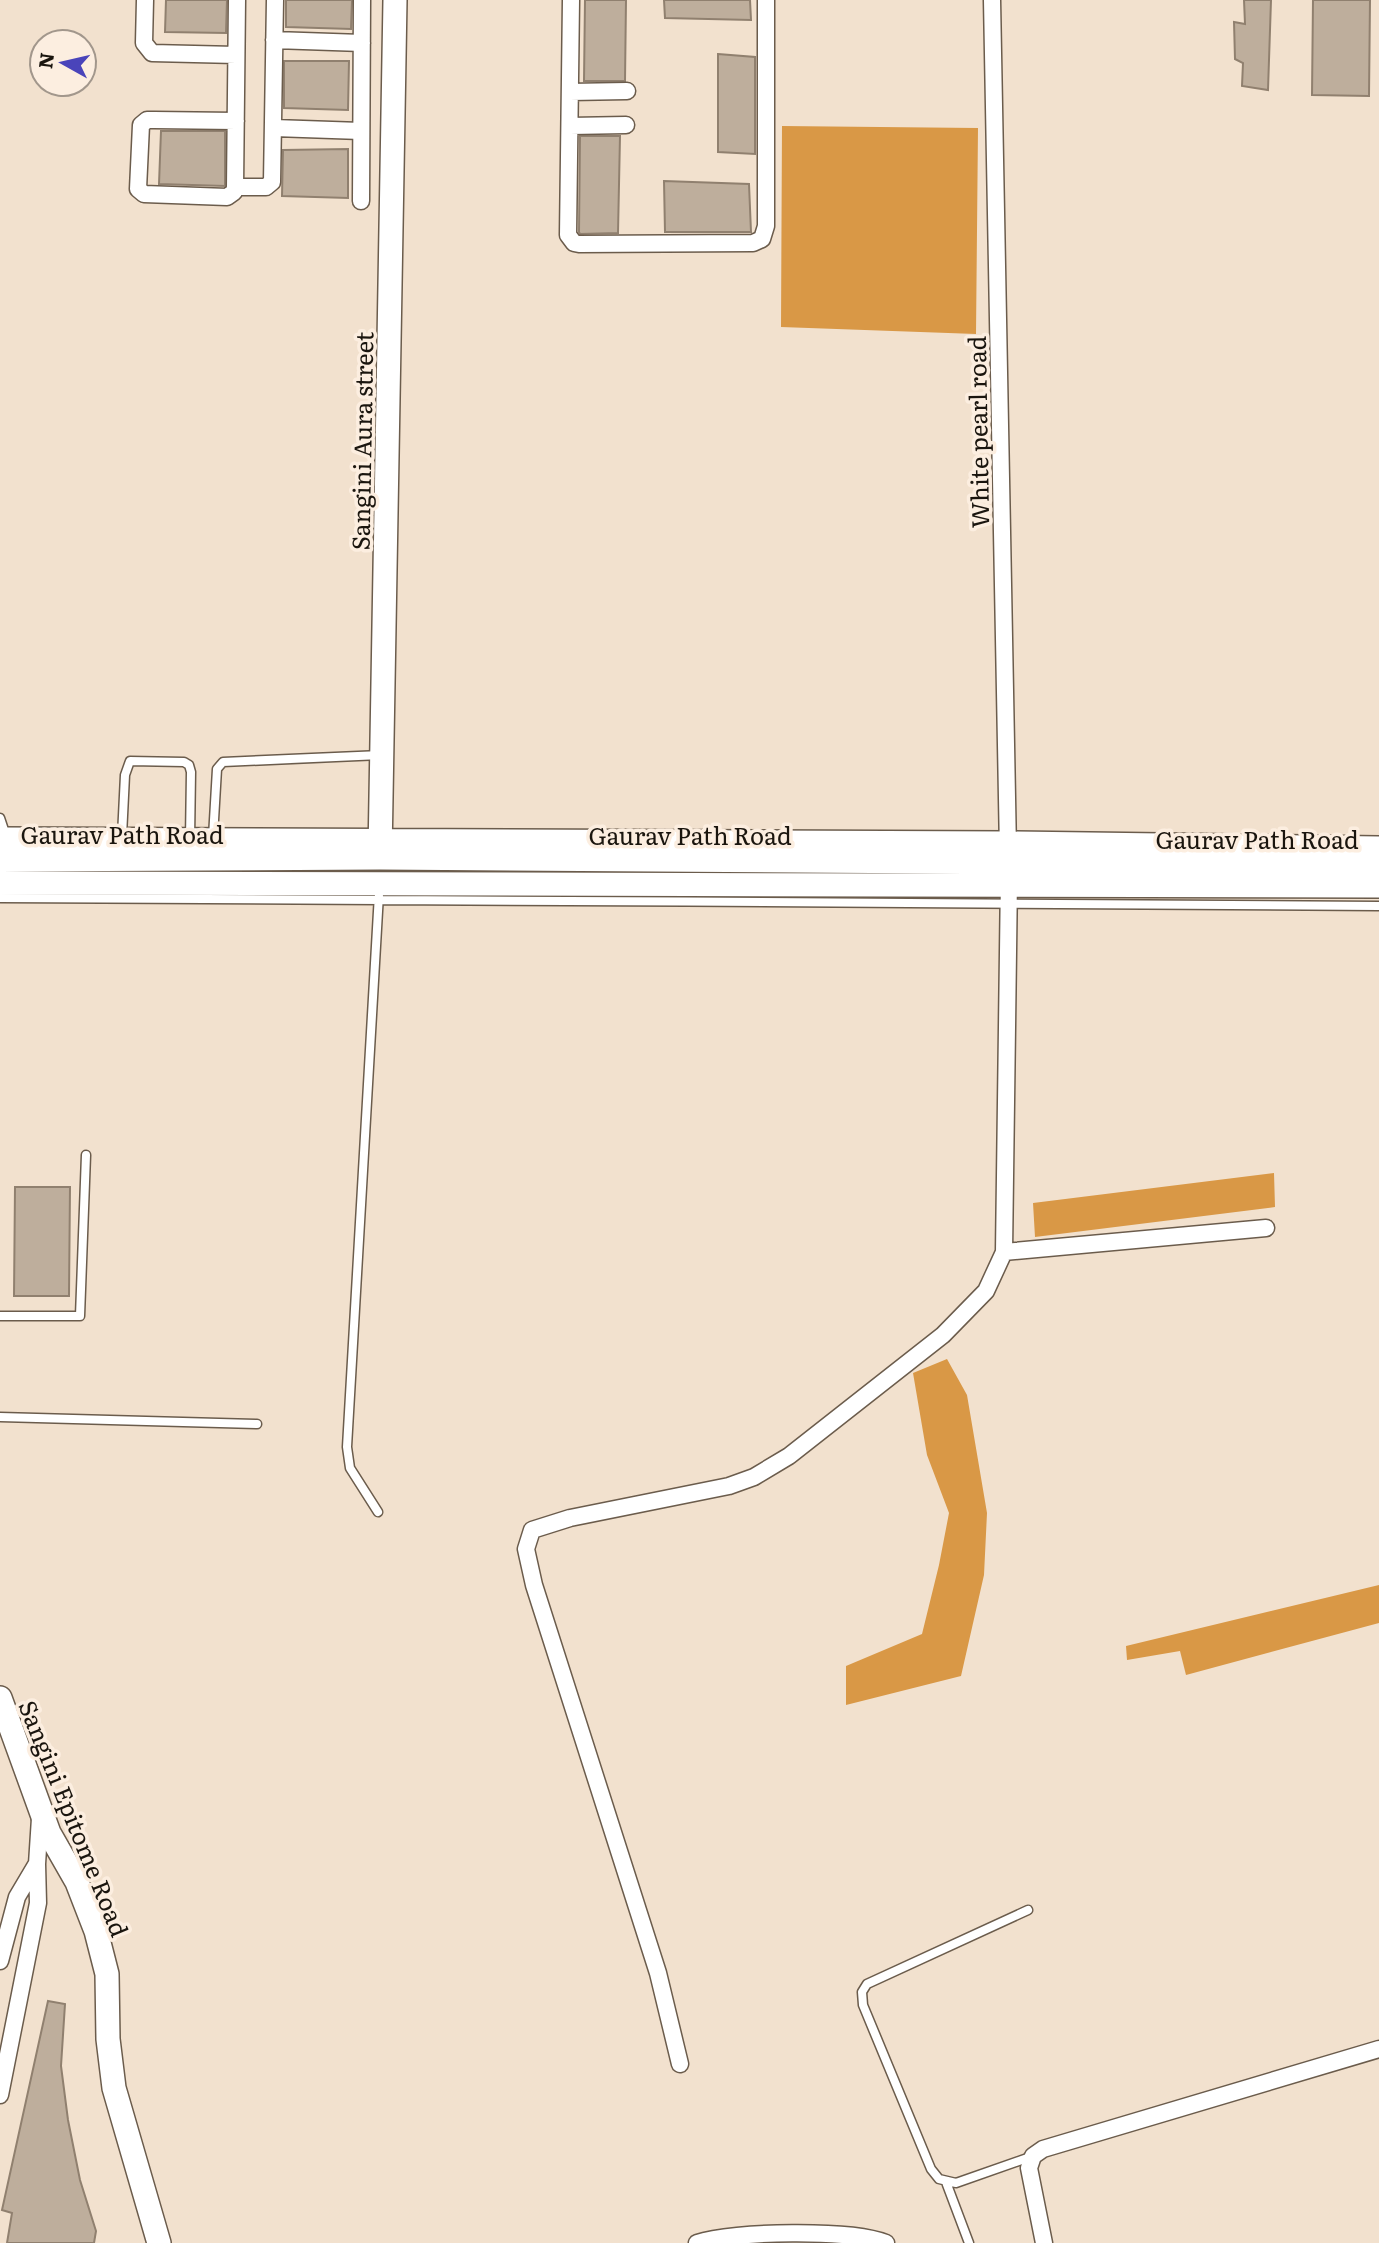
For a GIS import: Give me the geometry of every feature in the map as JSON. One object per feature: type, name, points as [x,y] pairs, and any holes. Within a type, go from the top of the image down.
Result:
[{"type":"main road","name":"Sangini Aura street","points":[[379,890],[395,0]]},
{"type":"main road","points":[[2,839],[202,840],[381,849]]},
{"type":"main road","name":"Gaurav Path Road","points":[[2,839],[381,849],[1008,853],[1379,865]]},
{"type":"main road","points":[[1008,853],[1379,848]]},
{"type":"main road","name":"Gaurav Path Road","points":[[0,883],[379,890],[1010,896],[1379,886]]},
{"type":"main road","name":"Sangini Epitome Road","points":[[0,1698],[40,1808],[60,1854],[77,1882],[96,1931],[107,1975],[108,2039],[114,2088],[159,2243]]},
{"type":"street","points":[[145,0],[144,43],[152,53],[236,55]]},
{"type":"street","points":[[236,121],[143,122],[138,186],[144,194],[227,197],[234,192],[235,187],[236,121],[236,55],[237,0]]},
{"type":"street","points":[[235,187],[266,187],[272,182],[275,0]]},
{"type":"street","points":[[361,201],[362,0]]},
{"type":"street","points":[[571,0],[568,235],[574,243],[759,242],[766,226],[766,0]]},
{"type":"street","name":"White pearl road","points":[[992,0],[1008,853]]},
{"type":"street","points":[[274,40],[362,43]]},
{"type":"street","points":[[570,92],[627,91]]},
{"type":"street","points":[[570,126],[626,125]]},
{"type":"street","points":[[274,128],[361,131]]},
{"type":"street","points":[[680,2064],[658,1973],[534,1585],[526,1549],[533,1530],[570,1518],[729,1486],[754,1477],[789,1456],[943,1335],[986,1292],[1004,1252],[1010,896],[1008,853]]},
{"type":"street","points":[[1004,1252],[1266,1228]]},
{"type":"street","points":[[1,2087],[38,1903],[40,1808]]},
{"type":"street","points":[[0,1961],[17,1897],[37,1864]]},
{"type":"street","points":[[1044,2243],[1029,2168],[1033,2156],[1043,2149],[1379,2049]]},
{"type":"street","points":[[697,2243],[744,2235],[856,2235],[886,2243]]},
{"type":"lane","points":[[202,840],[217,769],[223,762],[382,755]]},
{"type":"lane","points":[[122,839],[125,775],[130,761],[184,762],[190,765],[202,840]]},
{"type":"lane","points":[[0,898],[379,890],[347,1447],[350,1468],[378,1512]]},
{"type":"lane","points":[[1010,896],[1379,906]]},
{"type":"lane","points":[[0,1316],[80,1316],[86,1155]]},
{"type":"lane","points":[[0,1417],[257,1424]]},
{"type":"lane","points":[[1028,1910],[867,1984],[862,1992],[863,2005],[931,2169],[939,2179],[956,2183],[1033,2156]]},
{"type":"lane","points":[[946,2182],[970,2243]]},
{"type":"shaded area","points":[[782,126],[978,128],[976,334],[781,327]]},
{"type":"shaded area","points":[[1274,1173],[1275,1207],[1035,1237],[1033,1203]]},
{"type":"shaded area","points":[[947,1359],[967,1395],[987,1513],[984,1575],[961,1676],[846,1705],[846,1666],[922,1634],[949,1513],[927,1455],[913,1373]]},
{"type":"shaded area","points":[[1379,1585],[1379,1623],[1186,1675],[1180,1651],[1127,1660],[1126,1646]]},
{"type":"building","points":[[166,0],[227,0],[226,33],[165,32]]},
{"type":"building","points":[[286,0],[352,0],[351,29],[286,27]]},
{"type":"building","points":[[585,0],[626,0],[625,81],[584,81]]},
{"type":"building","points":[[664,0],[750,0],[751,20],[665,18]]},
{"type":"building","points":[[1244,0],[1271,0],[1268,90],[1242,86],[1243,63],[1235,59],[1234,22],[1245,24]]},
{"type":"building","points":[[1313,0],[1370,0],[1369,96],[1312,95]]},
{"type":"building","points":[[718,54],[755,57],[755,154],[718,152]]},
{"type":"building","points":[[284,61],[349,61],[348,110],[284,108]]},
{"type":"building","points":[[161,131],[225,131],[225,186],[159,184]]},
{"type":"building","points":[[580,136],[620,136],[618,233],[579,232]]},
{"type":"building","points":[[348,149],[348,198],[282,196],[283,150]]},
{"type":"building","points":[[664,181],[749,184],[751,232],[665,232]]},
{"type":"building","points":[[15,1187],[70,1187],[69,1296],[14,1296]]},
{"type":"building","points":[[48,2001],[65,2004],[61,2066],[80,2180],[96,2231],[94,2243],[7,2243],[12,2213],[2,2210]]}]
